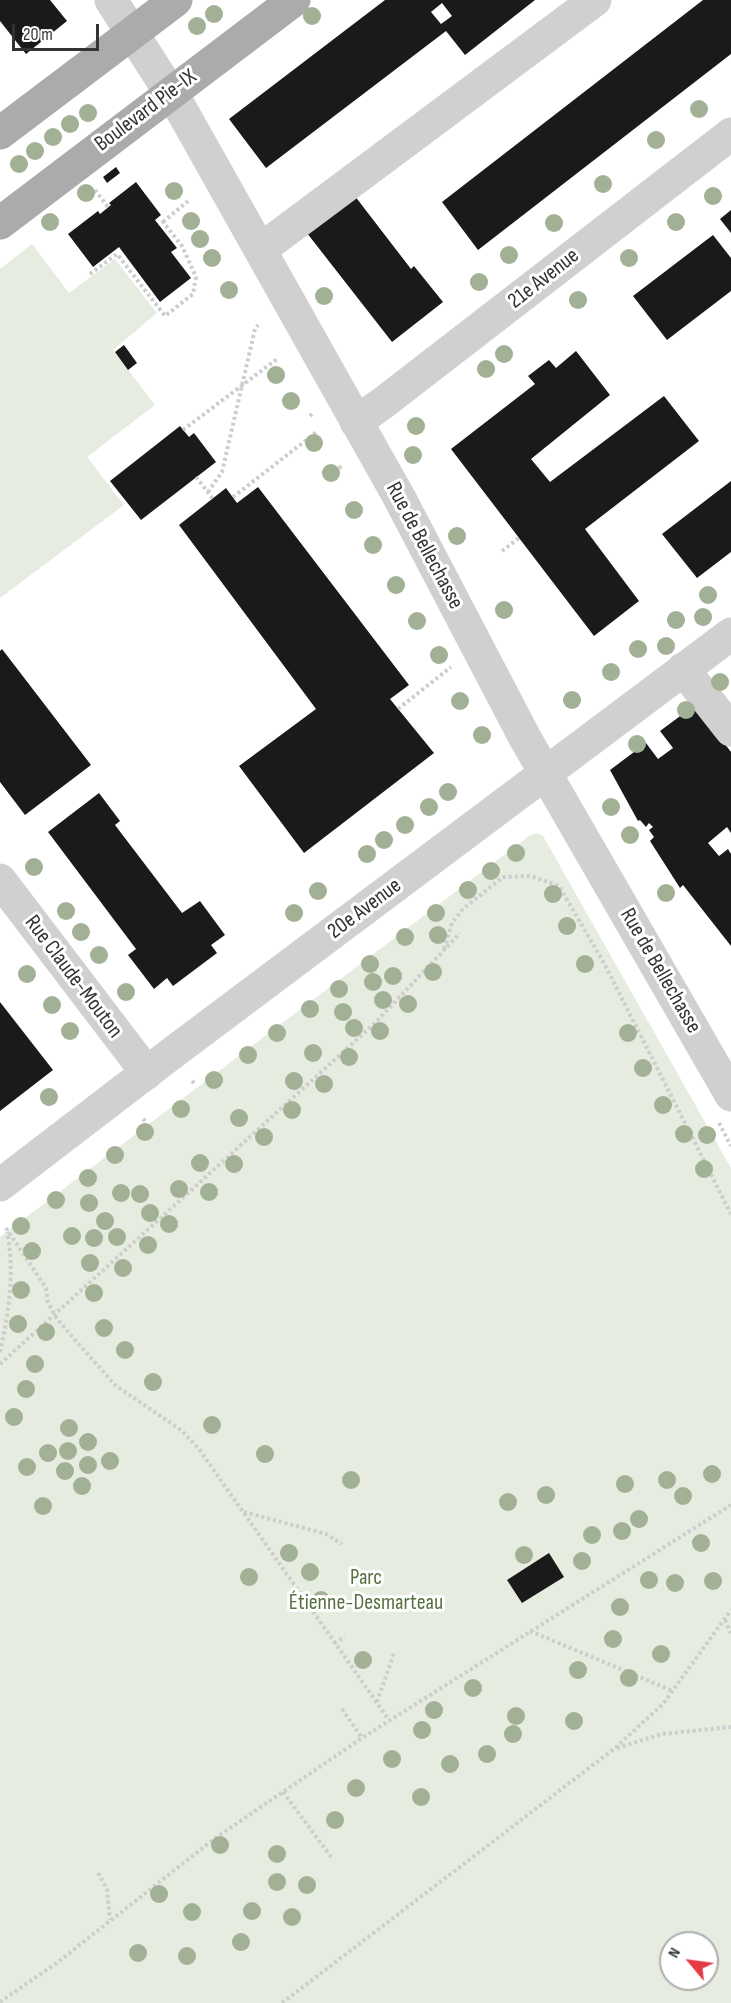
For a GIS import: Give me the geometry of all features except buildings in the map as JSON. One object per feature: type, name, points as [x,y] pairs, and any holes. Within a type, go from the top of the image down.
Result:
[{"type":"main road","points":[[0,134],[176,0]]},
{"type":"main road","name":"Boulevard Pie-IX","points":[[0,223],[294,0]]},
{"type":"street","name":"Rue de Bellechasse","points":[[111,0],[170,93],[260,250],[399,497],[525,738],[731,1095]]},
{"type":"street","points":[[260,250],[595,0]]},
{"type":"street","name":"21e Avenue","points":[[356,422],[731,134]]},
{"type":"street","name":"20e Avenue","points":[[0,1185],[731,633]]},
{"type":"street","points":[[683,669],[731,730]]},
{"type":"street","name":"Rue Claude-Mouton","points":[[0,880],[147,1073]]},
{"type":"path","points":[[94,189],[108,207]]},
{"type":"path","points":[[90,274],[117,254],[165,316],[193,294],[196,277],[182,246],[161,223],[188,201]]},
{"type":"path","points":[[208,492],[222,472],[255,329],[258,325]]},
{"type":"path","points":[[183,430],[277,359]]},
{"type":"path","points":[[233,497],[318,431]]},
{"type":"path","points":[[196,477],[213,499]]},
{"type":"path","points":[[502,551],[519,538]]},
{"type":"path","points":[[398,709],[451,667]]},
{"type":"path","points":[[443,951],[452,923],[463,909],[502,877],[531,876],[559,886],[604,963],[731,1214]]},
{"type":"path","points":[[0,1364],[374,1024],[460,933]]},
{"type":"path","points":[[0,1352],[10,1293],[10,1247],[6,1228],[46,1288],[48,1302],[55,1316],[115,1385],[192,1440],[388,1720]]},
{"type":"path","points":[[0,2002],[58,1962],[214,1839],[388,1720],[731,1505]]},
{"type":"path","points":[[243,1512],[326,1534],[342,1544]]},
{"type":"path","points":[[282,2003],[614,1749],[663,1704],[731,1610]]},
{"type":"path","points":[[725,1620],[731,1633]]},
{"type":"path","points":[[531,1631],[673,1691]]},
{"type":"path","points":[[334,1643],[345,1637]]},
{"type":"path","points":[[376,1703],[394,1653]]},
{"type":"path","points":[[342,1709],[362,1738]]},
{"type":"path","points":[[614,1749],[662,1734],[731,1727]]},
{"type":"path","points":[[284,1792],[332,1858]]},
{"type":"path","points":[[98,1873],[107,1889],[110,1921]]},
{"type":"green space","points":[[32,244],[69,293],[115,259],[157,313],[113,350],[155,405],[87,457],[124,505],[0,598],[0,269]]},
{"type":"green space","name":"Parc Étienne-Desmarteau","points":[[537,833],[543,836],[731,1168],[731,2003],[0,2003],[0,1237],[529,836]]}]
